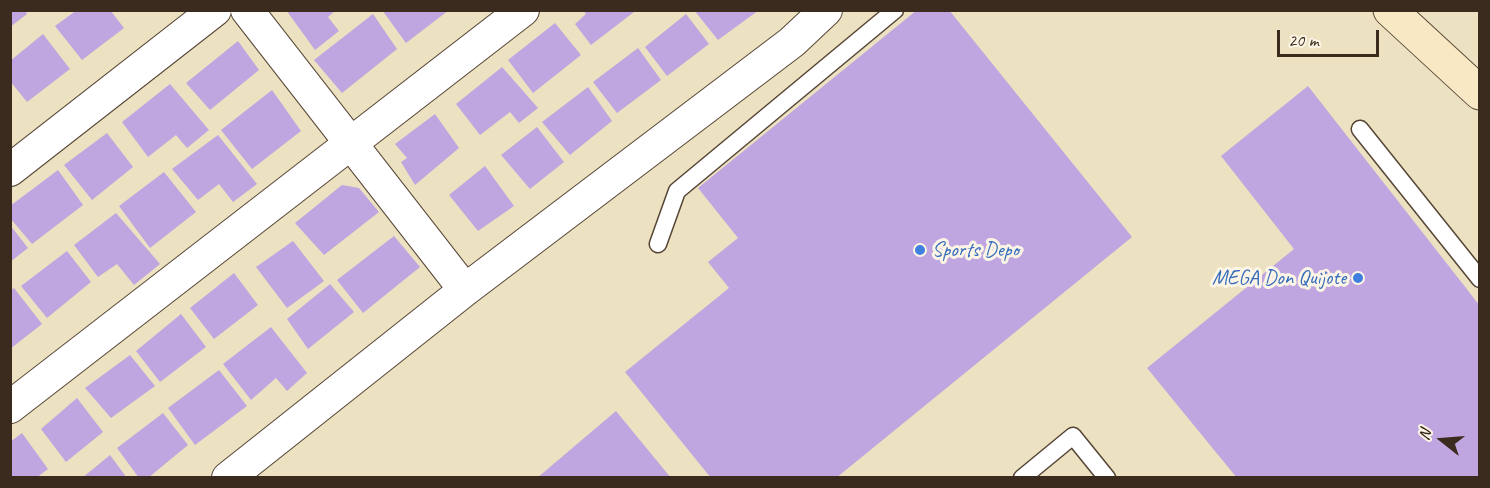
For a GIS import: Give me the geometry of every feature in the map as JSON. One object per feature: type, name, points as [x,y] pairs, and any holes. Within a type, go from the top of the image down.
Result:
[{"type":"main road","points":[[1396,12],[1479,93]]},
{"type":"street","points":[[10,170],[215,10]]},
{"type":"street","points":[[247,10],[465,291]]},
{"type":"street","points":[[10,407],[523,10]]},
{"type":"street","points":[[228,477],[465,291],[792,42],[826,10]]},
{"type":"lane","points":[[658,244],[677,191],[895,10]]},
{"type":"lane","points":[[1359,129],[1479,279]]},
{"type":"lane","points":[[1022,477],[1073,436],[1107,477]]},
{"type":"building","points":[[10,10],[25,10],[27,14],[10,27]]},
{"type":"building","points":[[77,10],[110,10],[124,28],[82,60],[55,26]]},
{"type":"building","points":[[286,10],[336,10],[328,17],[339,31],[315,50]]},
{"type":"building","points":[[382,10],[449,10],[406,43]]},
{"type":"building","points":[[583,10],[633,10],[634,12],[591,45],[575,24],[586,14]]},
{"type":"building","points":[[694,10],[759,10],[718,40]]},
{"type":"building","name":"Sports Depo","points":[[917,10],[949,10],[1132,237],[836,478],[711,478],[625,372],[729,288],[708,262],[738,238],[698,188]]},
{"type":"building","points":[[373,14],[397,49],[342,93],[314,60]]},
{"type":"building","points":[[686,14],[709,44],[667,76],[645,47]]},
{"type":"building","points":[[555,23],[581,55],[533,93],[508,60]]},
{"type":"building","points":[[43,34],[70,69],[27,102],[10,81],[10,61]]},
{"type":"building","points":[[238,41],[259,70],[210,110],[186,83]]},
{"type":"building","points":[[638,48],[661,80],[617,113],[593,82]]},
{"type":"building","points":[[502,67],[538,108],[519,123],[510,112],[480,135],[456,104]]},
{"type":"building","points":[[170,84],[209,130],[187,148],[176,135],[148,157],[122,122]]},
{"type":"building","name":"MEGA Don Quijote","points":[[1308,86],[1480,306],[1480,478],[1237,478],[1147,368],[1294,249],[1221,156]]},
{"type":"building","points":[[588,87],[612,121],[570,155],[542,122]]},
{"type":"building","points":[[272,90],[301,131],[252,169],[221,130]]},
{"type":"building","points":[[435,114],[459,148],[415,185],[401,162],[407,158],[395,144]]},
{"type":"building","points":[[537,127],[564,162],[530,189],[501,155]]},
{"type":"building","points":[[107,133],[133,167],[92,200],[64,165]]},
{"type":"building","points":[[218,135],[257,184],[233,202],[219,184],[198,200],[172,169]]},
{"type":"building","points":[[485,166],[514,206],[478,231],[449,195]]},
{"type":"building","points":[[58,170],[83,205],[32,244],[10,218],[10,206]]},
{"type":"building","points":[[164,172],[196,212],[150,248],[119,206]]},
{"type":"building","points":[[342,185],[359,188],[379,212],[324,255],[295,223]]},
{"type":"building","points":[[116,213],[160,264],[134,285],[117,264],[98,277],[74,245]]},
{"type":"building","points":[[10,225],[28,248],[10,262]]},
{"type":"building","points":[[394,236],[420,267],[363,313],[337,280]]},
{"type":"building","points":[[293,241],[324,281],[287,308],[256,267]]},
{"type":"building","points":[[67,251],[91,282],[47,318],[21,286]]},
{"type":"building","points":[[234,273],[258,305],[214,339],[190,308]]},
{"type":"building","points":[[330,284],[354,312],[308,349],[287,319]]},
{"type":"building","points":[[14,288],[42,324],[10,349],[10,291]]},
{"type":"building","points":[[181,314],[206,347],[160,382],[136,351]]},
{"type":"building","points":[[271,327],[307,373],[287,391],[276,378],[251,400],[223,364]]},
{"type":"building","points":[[130,355],[155,386],[111,418],[85,388]]},
{"type":"building","points":[[219,370],[247,406],[195,445],[168,408]]},
{"type":"building","points":[[77,398],[103,432],[66,462],[41,429]]},
{"type":"building","points":[[616,411],[671,478],[537,478]]},
{"type":"building","points":[[163,413],[188,445],[148,478],[139,478],[117,448]]},
{"type":"building","points":[[22,433],[48,469],[36,478],[10,478],[10,442]]},
{"type":"building","points":[[110,455],[127,478],[82,478]]},
{"type":"place","name":"Sports Depo","points":[[920,250]]},
{"type":"place","name":"MEGA Don Quijote","points":[[1358,278]]}]
